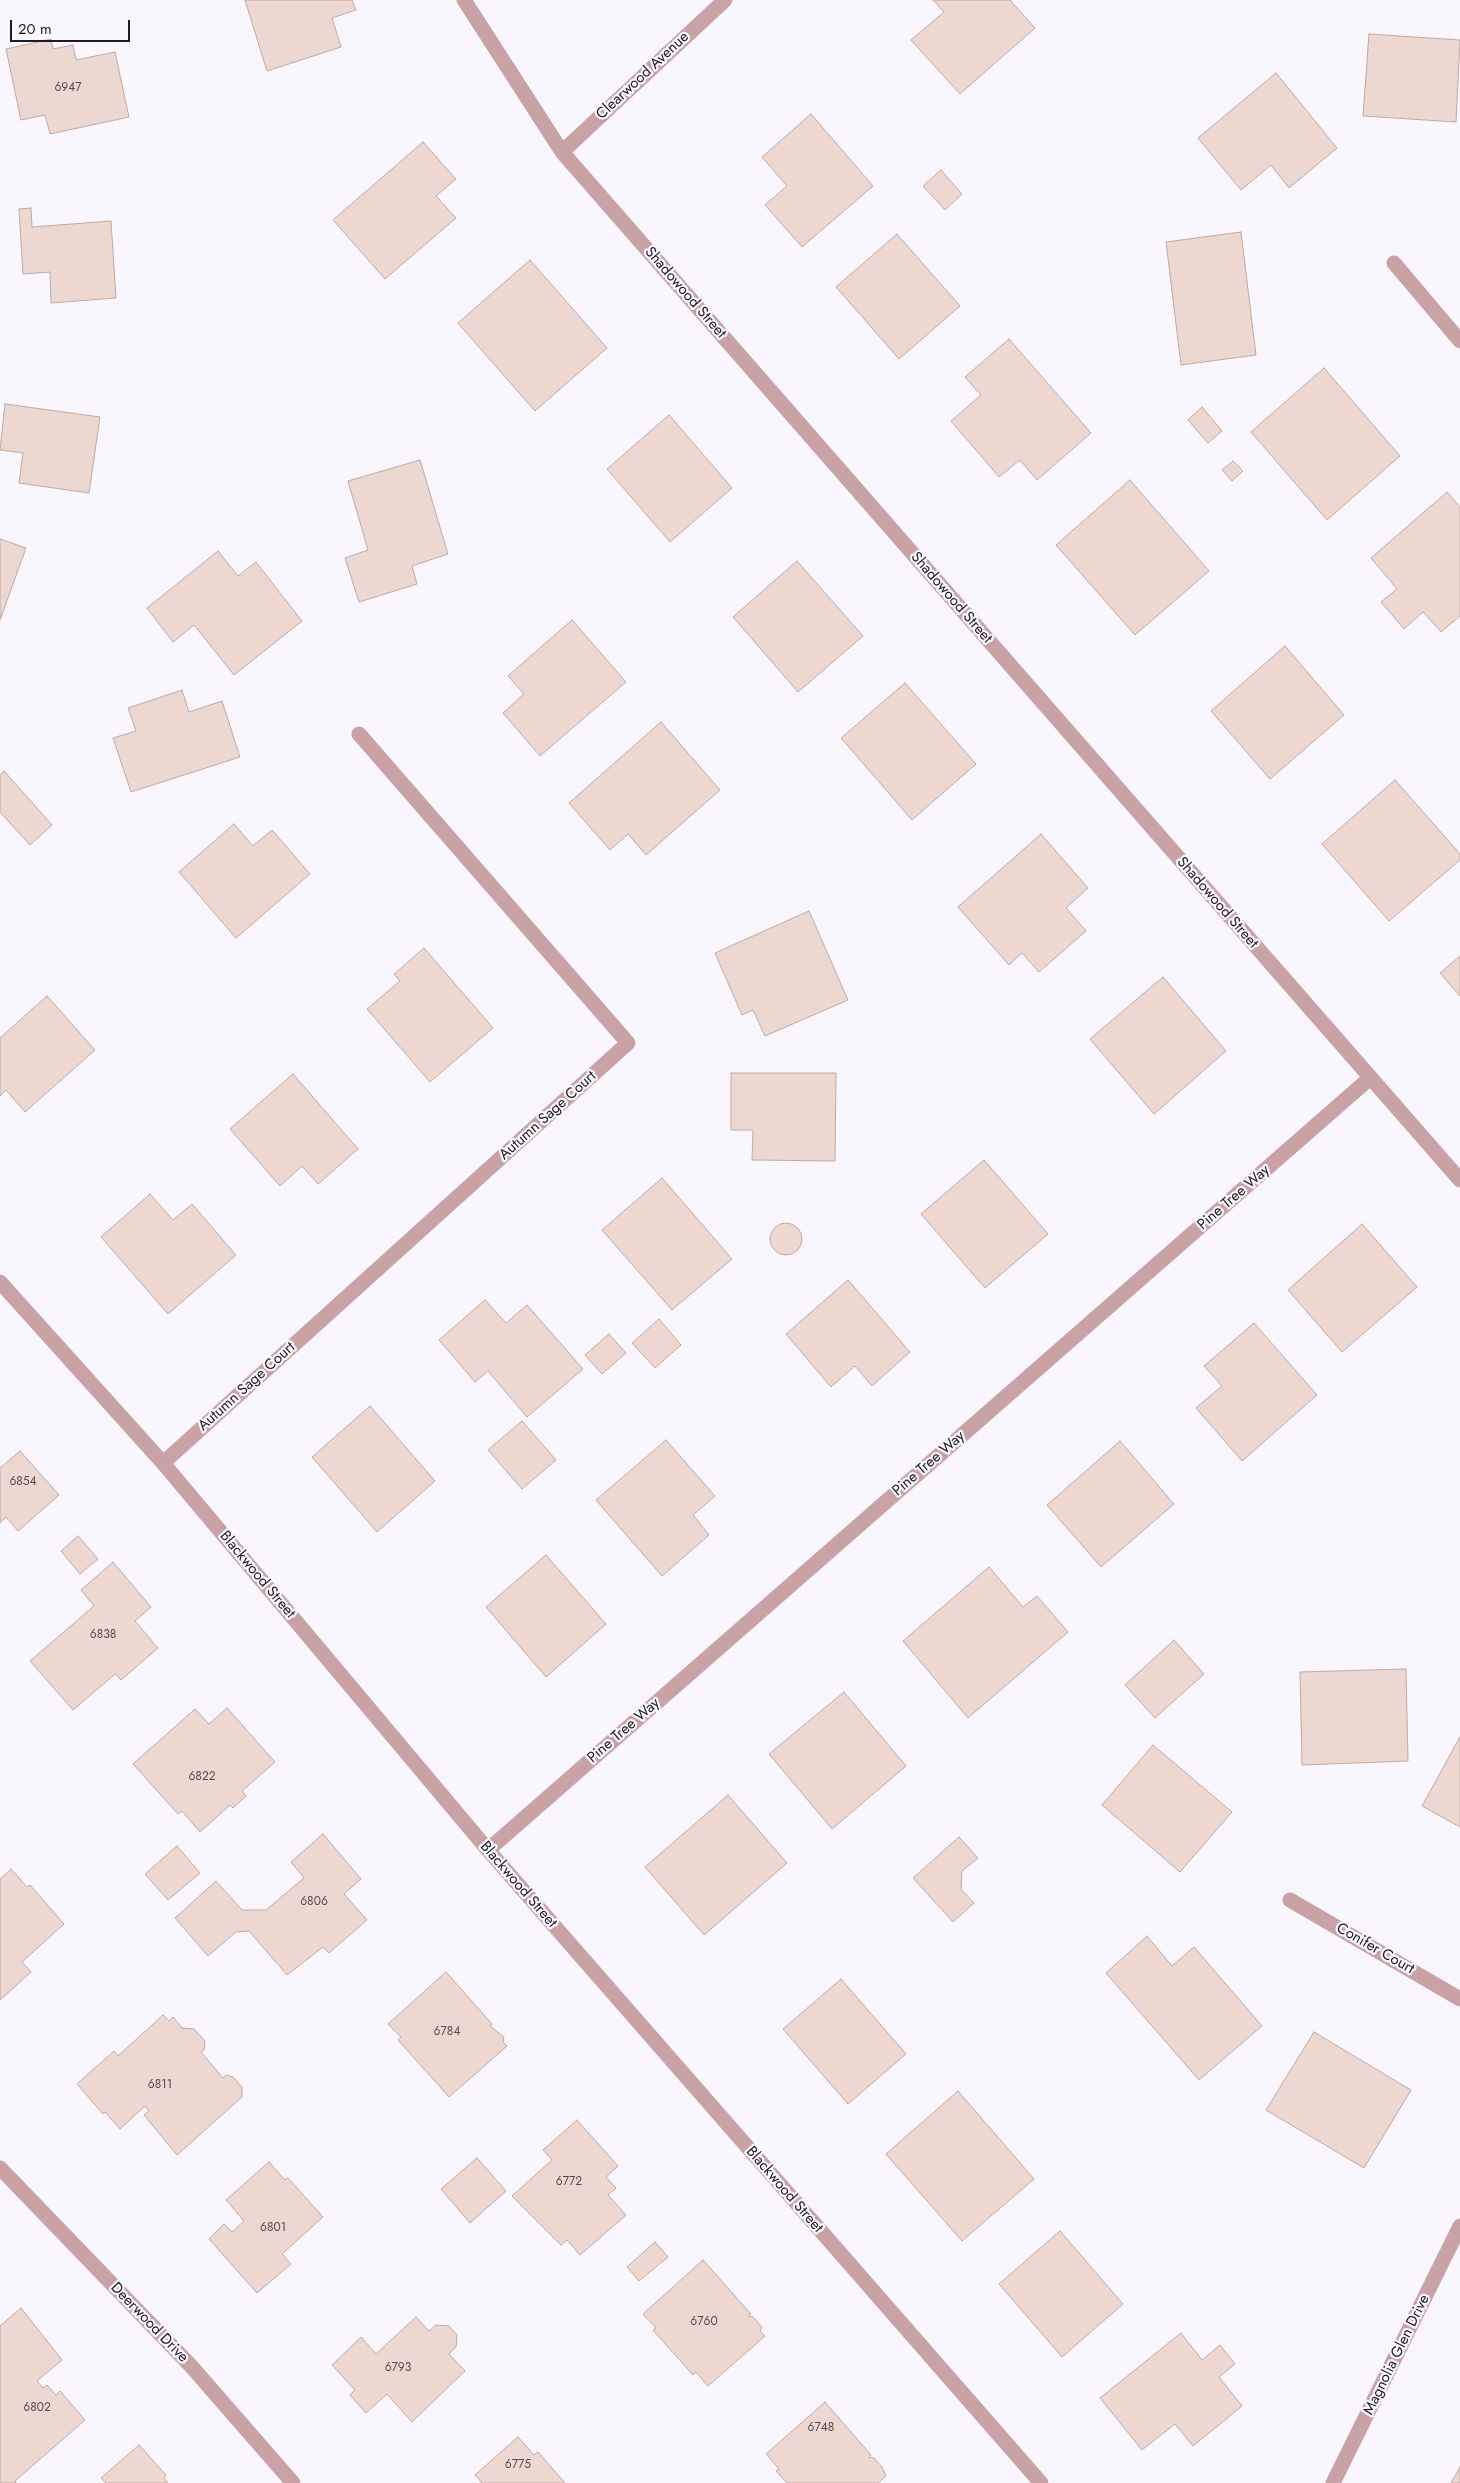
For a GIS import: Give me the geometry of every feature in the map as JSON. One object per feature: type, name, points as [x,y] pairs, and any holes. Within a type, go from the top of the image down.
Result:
[{"type":"street","name":"Shadowood Street","points":[[464,0],[562,152],[1460,1180]]},
{"type":"street","name":"Clearwood Avenue","points":[[562,152],[725,0]]},
{"type":"street","points":[[1394,264],[1460,341]]},
{"type":"street","name":"Autumn Sage Court","points":[[163,1463],[628,1043],[360,734]]},
{"type":"street","name":"Pine Tree Way","points":[[488,1850],[1370,1078]]},
{"type":"street","name":"Blackwood Street","points":[[0,1282],[163,1463],[488,1850],[1041,2483]]},
{"type":"street","name":"Conifer Court","points":[[1290,1900],[1460,1998]]},
{"type":"street","name":"Deerwood Drive","points":[[0,2168],[191,2366],[293,2483]]},
{"type":"street","name":"Magnolia Glen Drive","points":[[1333,2483],[1460,2226]]},
{"type":"building","points":[[245,0],[352,0],[356,10],[332,18],[341,47],[267,71]]},
{"type":"building","points":[[933,0],[1010,0],[1035,28],[960,94],[911,40],[944,12]]},
{"type":"building","points":[[1369,34],[1460,40],[1456,122],[1363,116]]},
{"type":"building","points":[[51,39],[53,49],[73,45],[76,60],[115,52],[129,117],[50,134],[45,115],[21,120],[6,49]]},
{"type":"building","points":[[1276,73],[1337,148],[1289,188],[1271,165],[1241,190],[1198,138]]},
{"type":"building","points":[[811,114],[873,186],[802,247],[765,205],[787,186],[762,157]]},
{"type":"building","points":[[423,142],[456,179],[436,196],[456,218],[385,279],[333,220]]},
{"type":"building","points":[[941,170],[962,194],[945,210],[923,186]]},
{"type":"building","points":[[31,208],[32,227],[111,221],[116,298],[51,303],[50,272],[23,274],[19,209]]},
{"type":"building","points":[[1241,232],[1256,355],[1181,365],[1166,242]]},
{"type":"building","points":[[897,234],[960,306],[899,359],[836,287]]},
{"type":"building","points":[[530,260],[607,348],[535,411],[458,323]]},
{"type":"building","points":[[1009,339],[1091,433],[1037,480],[1020,460],[999,477],[951,421],[981,395],[965,377]]},
{"type":"building","points":[[1324,368],[1400,456],[1327,520],[1251,432]]},
{"type":"building","points":[[5,404],[100,417],[89,493],[19,483],[23,453],[0,450]]},
{"type":"building","points":[[1202,407],[1222,431],[1208,443],[1188,420]]},
{"type":"building","points":[[669,415],[732,488],[670,542],[607,469]]},
{"type":"building","points":[[420,460],[448,554],[412,566],[417,584],[359,602],[345,558],[368,550],[348,481]]},
{"type":"building","points":[[1233,461],[1243,471],[1232,481],[1222,470]]},
{"type":"building","points":[[1130,480],[1209,571],[1135,635],[1056,545]]},
{"type":"building","points":[[1447,492],[1460,507],[1460,616],[1441,632],[1423,612],[1404,629],[1381,602],[1397,589],[1371,558]]},
{"type":"building","points":[[0,539],[26,548],[0,620]]},
{"type":"building","points":[[218,551],[238,576],[256,562],[302,621],[234,675],[194,625],[173,642],[147,608]]},
{"type":"building","points":[[797,561],[863,636],[798,692],[733,617]]},
{"type":"building","points":[[572,620],[626,682],[540,756],[503,713],[524,694],[508,676]]},
{"type":"building","points":[[1285,646],[1344,715],[1270,779],[1211,711]]},
{"type":"building","points":[[905,683],[976,764],[912,820],[841,738]]},
{"type":"building","points":[[182,690],[189,712],[222,701],[240,757],[131,792],[113,738],[136,731],[128,708]]},
{"type":"building","points":[[661,722],[720,790],[646,855],[628,834],[610,850],[569,803]]},
{"type":"building","points":[[4,771],[52,825],[30,845],[0,812],[0,775]]},
{"type":"building","points":[[1395,780],[1460,854],[1460,860],[1389,921],[1322,844]]},
{"type":"building","points":[[234,824],[253,846],[272,830],[310,874],[236,938],[179,872]]},
{"type":"building","points":[[1041,834],[1088,888],[1066,908],[1086,931],[1039,972],[1022,953],[1009,965],[958,907]]},
{"type":"building","points":[[809,911],[848,1000],[765,1036],[753,1010],[742,1015],[715,953]]},
{"type":"building","points":[[424,948],[493,1028],[430,1082],[367,1009],[400,981],[394,974]]},
{"type":"building","points":[[1460,956],[1460,996],[1440,973]]},
{"type":"building","points":[[1163,977],[1226,1051],[1154,1114],[1090,1039]]},
{"type":"building","points":[[47,996],[95,1050],[25,1112],[6,1090],[0,1096],[0,1038]]},
{"type":"building","points":[[731,1073],[836,1073],[835,1161],[752,1160],[753,1130],[731,1130]]},
{"type":"building","points":[[293,1074],[358,1149],[318,1184],[302,1166],[280,1186],[230,1129]]},
{"type":"building","points":[[984,1160],[1048,1234],[985,1288],[921,1214]]},
{"type":"building","points":[[662,1178],[732,1259],[672,1310],[602,1230]]},
{"type":"building","points":[[150,1194],[173,1220],[192,1204],[236,1255],[168,1314],[101,1237]]},
{"type":"building","points":[[786,1223],[792,1224],[797,1228],[801,1233],[801,1245],[797,1250],[792,1254],[786,1255],[780,1254],[775,1250],[771,1245],[770,1239],[771,1233],[775,1228],[780,1224]]},
{"type":"building","points":[[1362,1224],[1417,1287],[1342,1352],[1288,1290]]},
{"type":"building","points":[[848,1280],[910,1352],[872,1386],[855,1366],[831,1387],[786,1334]]},
{"type":"building","points":[[485,1300],[506,1323],[527,1305],[583,1369],[527,1417],[488,1371],[475,1382],[439,1340]]},
{"type":"building","points":[[659,1319],[681,1345],[655,1368],[632,1343]]},
{"type":"building","points":[[1254,1323],[1317,1395],[1242,1461],[1196,1408],[1222,1386],[1204,1366]]},
{"type":"building","points":[[609,1334],[626,1353],[602,1374],[585,1355]]},
{"type":"building","points":[[370,1406],[435,1481],[377,1532],[312,1457]]},
{"type":"building","points":[[522,1421],[556,1460],[522,1489],[488,1450]]},
{"type":"building","points":[[666,1440],[715,1496],[693,1515],[709,1535],[662,1576],[596,1500]]},
{"type":"building","points":[[1120,1441],[1174,1504],[1101,1567],[1047,1505]]},
{"type":"building","points":[[20,1451],[59,1495],[18,1531],[6,1517],[0,1523],[0,1468]]},
{"type":"building","points":[[78,1536],[98,1559],[80,1574],[61,1551]]},
{"type":"building","points":[[546,1555],[606,1624],[546,1677],[486,1607]]},
{"type":"building","points":[[113,1562],[151,1607],[135,1621],[158,1648],[121,1680],[115,1674],[73,1710],[30,1661],[94,1606],[81,1590]]},
{"type":"building","points":[[989,1567],[1023,1607],[1037,1596],[1068,1632],[968,1718],[903,1641]]},
{"type":"building","points":[[1174,1640],[1204,1674],[1155,1718],[1125,1685]]},
{"type":"building","points":[[1406,1669],[1408,1761],[1302,1765],[1300,1672]]},
{"type":"building","points":[[844,1692],[906,1766],[832,1829],[769,1754]]},
{"type":"building","points":[[227,1708],[275,1762],[242,1791],[246,1796],[233,1808],[230,1805],[200,1832],[182,1811],[178,1814],[133,1764],[195,1709],[209,1724]]},
{"type":"building","points":[[1460,1737],[1460,1827],[1422,1806]]},
{"type":"building","points":[[1153,1745],[1232,1812],[1180,1872],[1102,1805]]},
{"type":"building","points":[[728,1795],[787,1863],[704,1935],[645,1867]]},
{"type":"building","points":[[323,1834],[361,1879],[344,1894],[367,1920],[329,1953],[323,1947],[287,1975],[249,1931],[236,1932],[208,1956],[175,1918],[216,1881],[242,1910],[266,1910],[304,1878],[291,1862]]},
{"type":"building","points":[[959,1837],[978,1858],[962,1871],[961,1889],[974,1903],[953,1922],[913,1878]]},
{"type":"building","points":[[177,1846],[200,1873],[168,1900],[145,1874]]},
{"type":"building","points":[[11,1869],[27,1887],[30,1885],[64,1924],[22,1962],[31,1972],[0,2000],[0,1879]]},
{"type":"building","points":[[1147,1936],[1172,1966],[1194,1947],[1262,2026],[1199,2080],[1106,1973]]},
{"type":"building","points":[[446,1972],[492,2024],[490,2026],[504,2037],[503,2042],[507,2046],[449,2097],[398,2040],[401,2037],[388,2024]]},
{"type":"building","points":[[841,1979],[906,2054],[848,2104],[783,2029]]},
{"type":"building","points":[[163,2015],[169,2021],[173,2017],[182,2028],[194,2029],[205,2041],[204,2050],[201,2052],[223,2078],[226,2075],[233,2077],[242,2087],[242,2097],[177,2155],[144,2115],[149,2111],[145,2106],[120,2129],[105,2112],[103,2114],[77,2084],[114,2051],[118,2056]]},
{"type":"building","points":[[1314,2032],[1411,2090],[1364,2168],[1266,2110]]},
{"type":"building","points":[[958,2091],[1034,2179],[962,2241],[886,2154]]},
{"type":"building","points":[[577,2120],[618,2166],[606,2177],[616,2188],[608,2195],[626,2215],[580,2255],[567,2240],[561,2245],[512,2196],[552,2160],[543,2150]]},
{"type":"building","points":[[477,2158],[506,2191],[470,2223],[441,2189]]},
{"type":"building","points":[[269,2162],[285,2180],[288,2178],[323,2217],[282,2254],[291,2264],[257,2293],[209,2239],[224,2224],[232,2232],[244,2221],[226,2200]]},
{"type":"building","points":[[1060,2231],[1123,2304],[1062,2357],[999,2284]]},
{"type":"building","points":[[655,2242],[668,2257],[639,2281],[627,2267]]},
{"type":"building","points":[[703,2260],[751,2314],[748,2316],[753,2317],[762,2327],[760,2331],[765,2336],[708,2386],[696,2372],[693,2375],[653,2330],[656,2328],[643,2314]]},
{"type":"building","points":[[21,2308],[62,2360],[37,2381],[43,2388],[47,2385],[56,2395],[60,2391],[85,2420],[15,2481],[16,2483],[0,2483],[0,2326]]},
{"type":"building","points":[[416,2317],[429,2331],[436,2325],[449,2326],[457,2335],[456,2347],[449,2354],[465,2371],[412,2422],[387,2394],[366,2413],[350,2395],[355,2390],[332,2365],[361,2337],[376,2354]]},
{"type":"building","points":[[1181,2333],[1202,2360],[1220,2345],[1235,2364],[1219,2377],[1242,2406],[1193,2446],[1175,2424],[1142,2450],[1100,2398]]},
{"type":"building","points":[[825,2402],[871,2455],[869,2457],[874,2458],[882,2467],[886,2476],[878,2483],[787,2483],[776,2471],[779,2469],[766,2454]]},
{"type":"building","points":[[518,2437],[534,2455],[538,2452],[565,2483],[482,2483],[475,2475]]},
{"type":"building","points":[[139,2445],[166,2475],[164,2478],[168,2483],[106,2483],[101,2478]]},
{"type":"building","points":[[1460,2467],[1460,2483],[1451,2483]]}]
